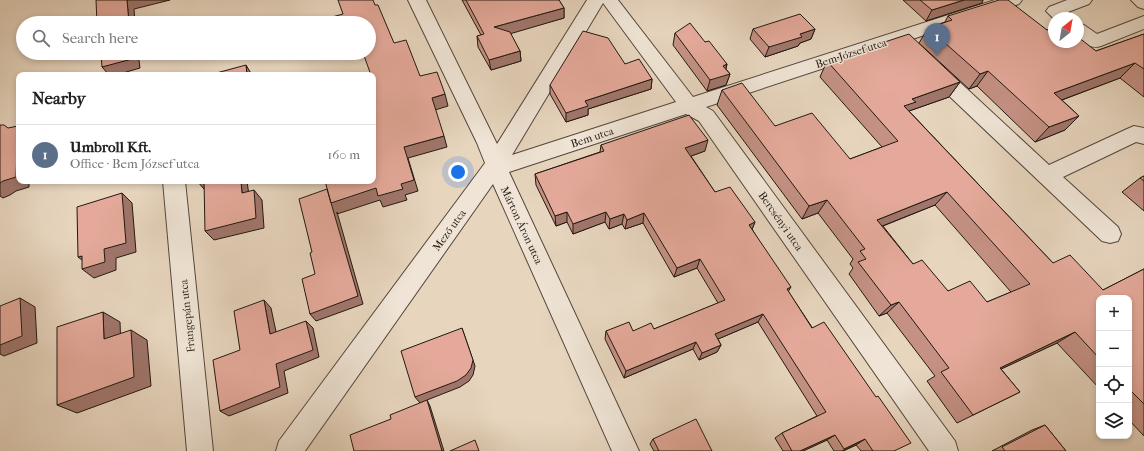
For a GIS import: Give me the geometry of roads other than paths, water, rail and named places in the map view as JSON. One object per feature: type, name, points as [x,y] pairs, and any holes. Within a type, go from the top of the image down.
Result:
[{"type":"street","name":"Márton Áron utca","points":[[417,0],[488,143],[495,165],[626,451]]},
{"type":"street","name":"Mező utca","points":[[289,451],[495,165],[596,0]]},
{"type":"street","name":"Bercsényi utca","points":[[610,0],[689,106],[706,116],[945,451]]},
{"type":"street","name":"Bem József utca","points":[[689,106],[1013,0]]},
{"type":"street","points":[[1056,12],[1055,11],[1083,0]]},
{"type":"street","points":[[1140,0],[1144,3]]},
{"type":"street","points":[[1084,33],[1095,42],[1144,22]]},
{"type":"street","points":[[899,38],[1110,234]]},
{"type":"street","name":"Bem utca","points":[[495,165],[505,165],[689,106]]},
{"type":"street","points":[[1047,175],[1134,134],[1144,136]]},
{"type":"street","name":"Frangepán utca","points":[[174,184],[200,451]]},
{"type":"place","name":"Umbroll Kft.","points":[[937,56]]}]
